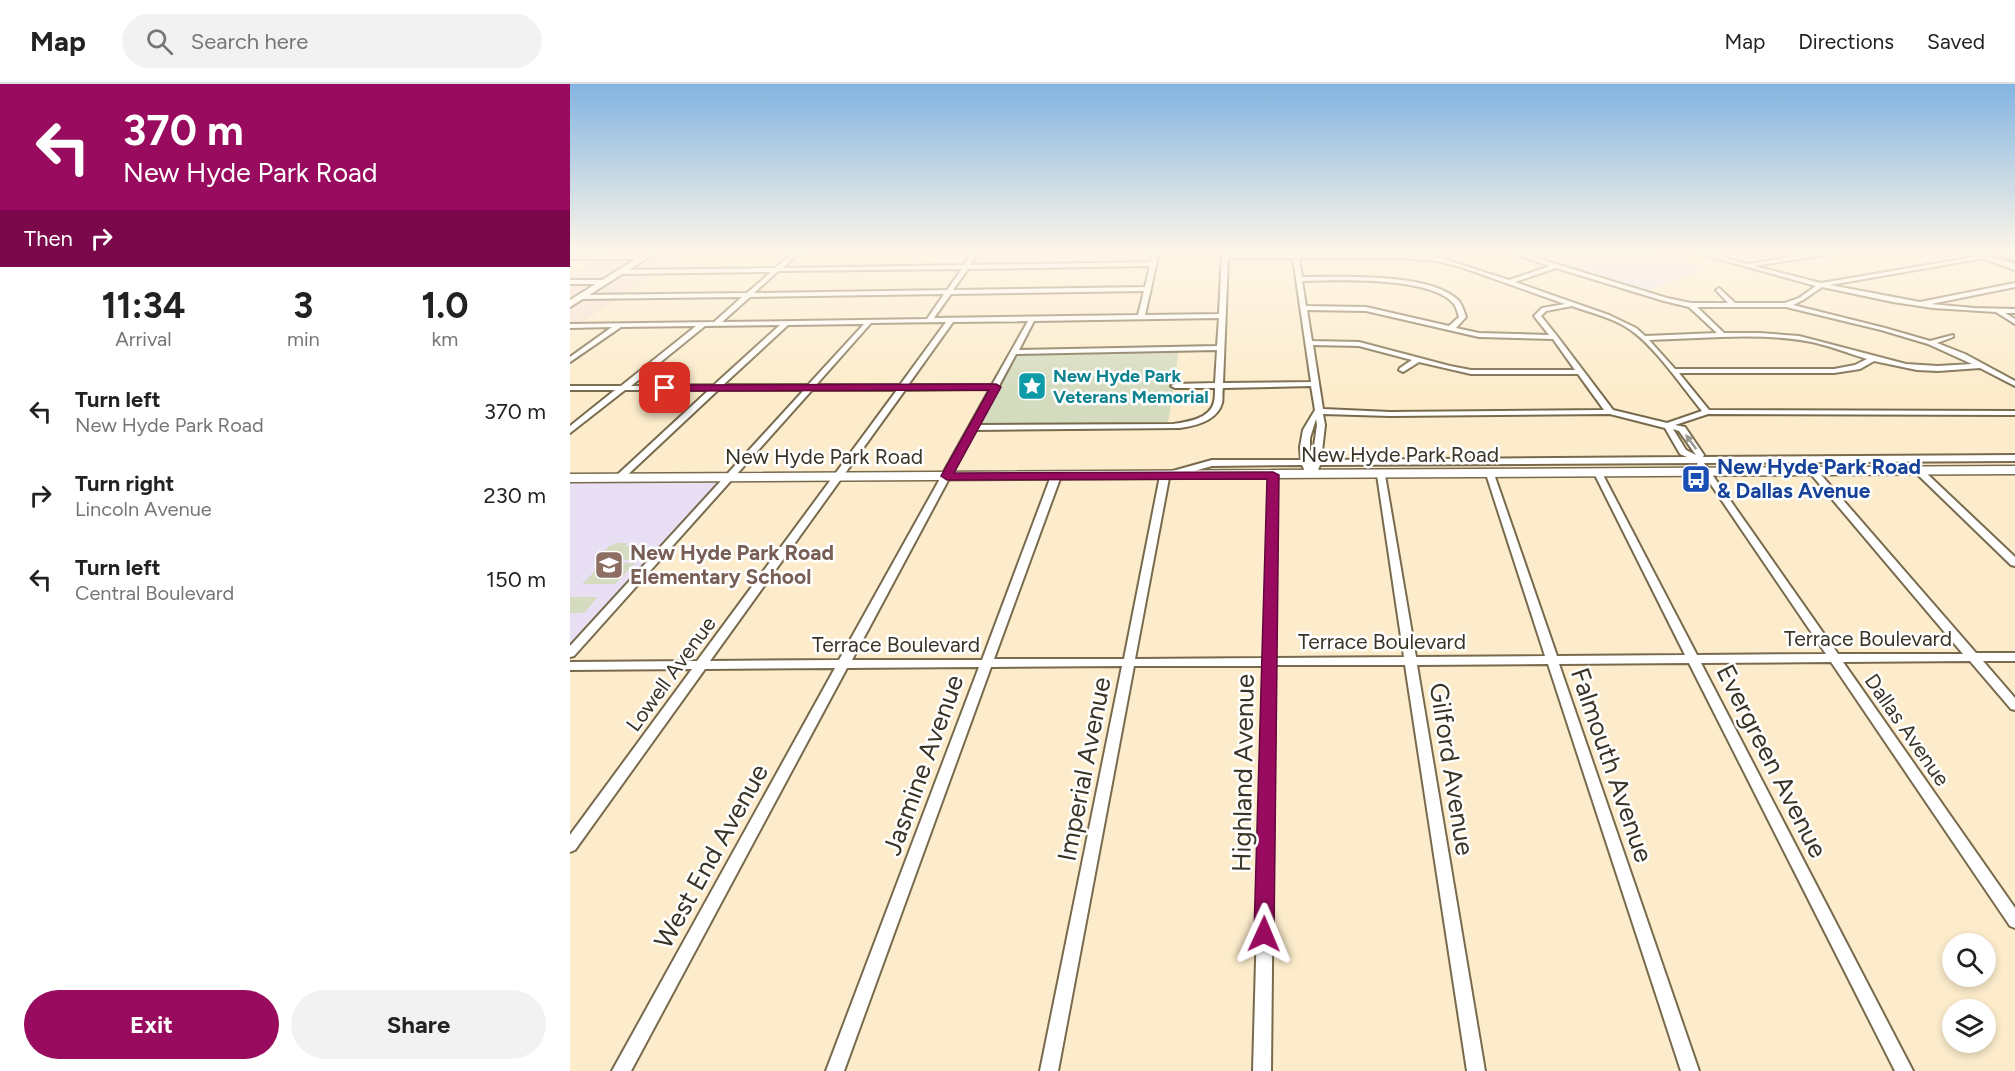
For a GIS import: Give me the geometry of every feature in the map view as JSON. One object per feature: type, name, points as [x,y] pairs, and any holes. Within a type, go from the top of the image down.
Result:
[{"type":"main road","name":"New Hyde Park Road","points":[[570,478],[1273,475],[1314,469],[1381,475],[2015,470]]},
{"type":"street","points":[[715,324],[745,298]]},
{"type":"street","points":[[929,321],[945,298]]},
{"type":"street","points":[[1141,318],[1145,298]]},
{"type":"street","points":[[973,428],[1173,426],[1192,423],[1211,415],[1218,403],[1223,298]]},
{"type":"street","points":[[1302,298],[1321,425],[1314,469]]},
{"type":"street","points":[[1448,298],[1460,307],[1462,317],[1450,329]]},
{"type":"street","points":[[1555,298],[1622,323],[1644,338],[1707,412]]},
{"type":"street","points":[[1660,298],[1691,304],[1786,305],[1883,329],[1930,344],[2011,379],[2015,384]]},
{"type":"street","points":[[1726,298],[1732,304]]},
{"type":"street","points":[[1786,305],[1804,298]]},
{"type":"street","points":[[1878,298],[1913,306],[1998,312],[2015,311]]},
{"type":"street","points":[[1913,306],[1952,298]]},
{"type":"street","points":[[1691,304],[1723,336]]},
{"type":"street","points":[[1575,305],[1553,307],[1538,314],[1539,320],[1555,337],[1610,412]]},
{"type":"street","points":[[1303,308],[1366,309],[1488,336],[1555,337]]},
{"type":"street","points":[[1998,312],[2015,322]]},
{"type":"street","points":[[570,326],[1222,316]]},
{"type":"street","name":"West End Avenue","points":[[621,1071],[1032,319]]},
{"type":"street","name":"Lowell Avenue","points":[[570,846],[951,320]]},
{"type":"street","points":[[570,653],[868,322]]},
{"type":"street","points":[[619,478],[786,323]]},
{"type":"street","points":[[570,430],[703,324]]},
{"type":"street","points":[[570,360],[620,325]]},
{"type":"street","points":[[1644,338],[1766,335],[1797,338],[1873,358],[1926,368],[1982,366]]},
{"type":"street","points":[[1930,344],[1951,336]]},
{"type":"street","points":[[1308,343],[1359,344],[1471,372],[1581,372]]},
{"type":"street","points":[[1015,352],[1220,348]]},
{"type":"street","points":[[1674,371],[1834,371],[1857,367],[1873,358]]},
{"type":"street","points":[[1403,370],[1418,360]]},
{"type":"street","points":[[1175,386],[1314,384]]},
{"type":"street","points":[[570,388],[996,387]]},
{"type":"street","points":[[1305,463],[1304,456],[1311,417],[1318,411],[1390,414],[1610,412],[1670,424],[1707,412],[2015,413]]},
{"type":"street","name":"Dallas Avenue","points":[[1670,424],[1668,429],[1683,452],[1698,460],[2015,921]]},
{"type":"street","points":[[1165,476],[1212,463],[1305,463],[1314,469],[1698,460],[2015,458]]},
{"type":"street","points":[[1813,471],[2015,706]]},
{"type":"street","points":[[1919,471],[2015,563]]},
{"type":"street","name":"Evergreen Avenue","points":[[1598,473],[1904,1071]]},
{"type":"street","name":"Falmouth Avenue","points":[[1490,474],[1690,1071]]},
{"type":"street","name":"Highland Avenue","points":[[1262,1071],[1273,475]]},
{"type":"street","name":"Gilford Avenue","points":[[1381,475],[1476,1071]]},
{"type":"street","name":"Jasmine Avenue","points":[[835,1071],[1056,476]]},
{"type":"street","name":"Imperial Avenue","points":[[1049,1071],[1165,476]]},
{"type":"street","name":"Terrace Boulevard","points":[[570,666],[2015,657]]},
{"type":"shaded area","points":[[570,298],[618,298],[570,330]]},
{"type":"shaded area","name":"New Hyde Park Road Elementary School","points":[[728,477],[570,651],[570,478]]},
{"type":"green space","points":[[1179,350],[1168,424],[979,425],[1017,353]]},
{"type":"green space","points":[[617,543],[627,543],[626,546],[643,546],[630,560],[599,557],[608,547]]},
{"type":"green space","points":[[603,563],[635,563],[615,584],[582,584]]},
{"type":"green space","points":[[570,597],[598,597],[584,613],[570,613]]},
{"type":"place","name":"New Hyde Park Veterans Memorial","points":[[1032,386]]},
{"type":"place","name":"New Hyde Park Road & Dallas Avenue","points":[[1696,479]]},
{"type":"place","name":"New Hyde Park Road Elementary School","points":[[609,565]]},
{"type":"route","points":[[665,388],[996,387],[947,476],[1273,475],[1264,934]]}]
